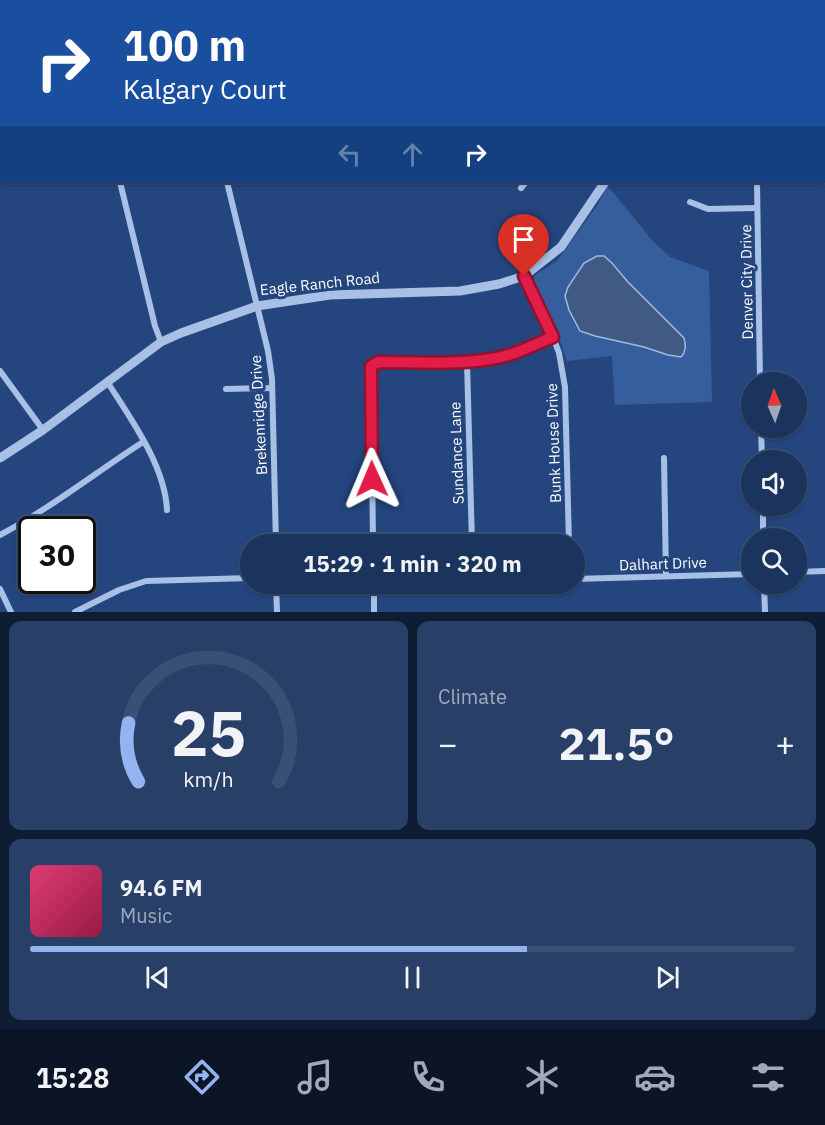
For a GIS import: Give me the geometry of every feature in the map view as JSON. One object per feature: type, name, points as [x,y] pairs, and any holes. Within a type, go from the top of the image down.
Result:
[{"type":"street","points":[[120,183],[161,342]]},
{"type":"street","name":"Brekenridge Drive","points":[[227,183],[268,351],[272,388],[276,534]]},
{"type":"street","points":[[521,189],[525,183]]},
{"type":"street","name":"Eagle Ranch Road","points":[[0,458],[43,430],[161,342],[257,306],[330,295],[460,291],[499,284],[524,276],[561,247],[604,183]]},
{"type":"street","name":"Denver City Drive","points":[[757,183],[760,372]]},
{"type":"street","points":[[690,202],[708,209],[757,208]]},
{"type":"street","name":"Bunk House Drive","points":[[524,276],[559,353],[565,387],[569,534]]},
{"type":"street","points":[[373,534],[370,369],[372,364],[378,362],[466,362],[507,356],[553,337]]},
{"type":"street","name":"Sundance Lane","points":[[466,362],[472,534]]},
{"type":"street","points":[[0,371],[43,430]]},
{"type":"street","points":[[108,382],[143,442],[163,483],[167,510]]},
{"type":"street","points":[[226,389],[272,388]]},
{"type":"street","points":[[0,535],[50,507],[143,442]]},
{"type":"street","points":[[664,458],[666,576]]},
{"type":"street","points":[[807,572],[825,571]]},
{"type":"street","name":"Dalhart Drive","points":[[585,579],[741,574]]},
{"type":"street","points":[[75,612],[118,590],[146,581],[240,578]]},
{"type":"street","points":[[0,589],[11,612]]},
{"type":"street","points":[[276,594],[277,612]]},
{"type":"street","points":[[374,594],[374,612]]},
{"type":"street","points":[[764,594],[765,612]]},
{"type":"shaded area","points":[[607,187],[651,239],[670,257],[709,271],[712,402],[615,405],[612,356],[567,361],[556,328],[534,281],[535,275],[557,261],[596,207]]},
{"type":"shaded area","points":[[597,256],[604,256],[612,263],[684,338],[685,348],[681,357],[580,331],[569,310],[565,296],[568,287],[584,263]]},
{"type":"route","points":[[372,479],[371,366],[378,362],[466,362],[492,359],[507,356],[553,337],[524,276]]}]
